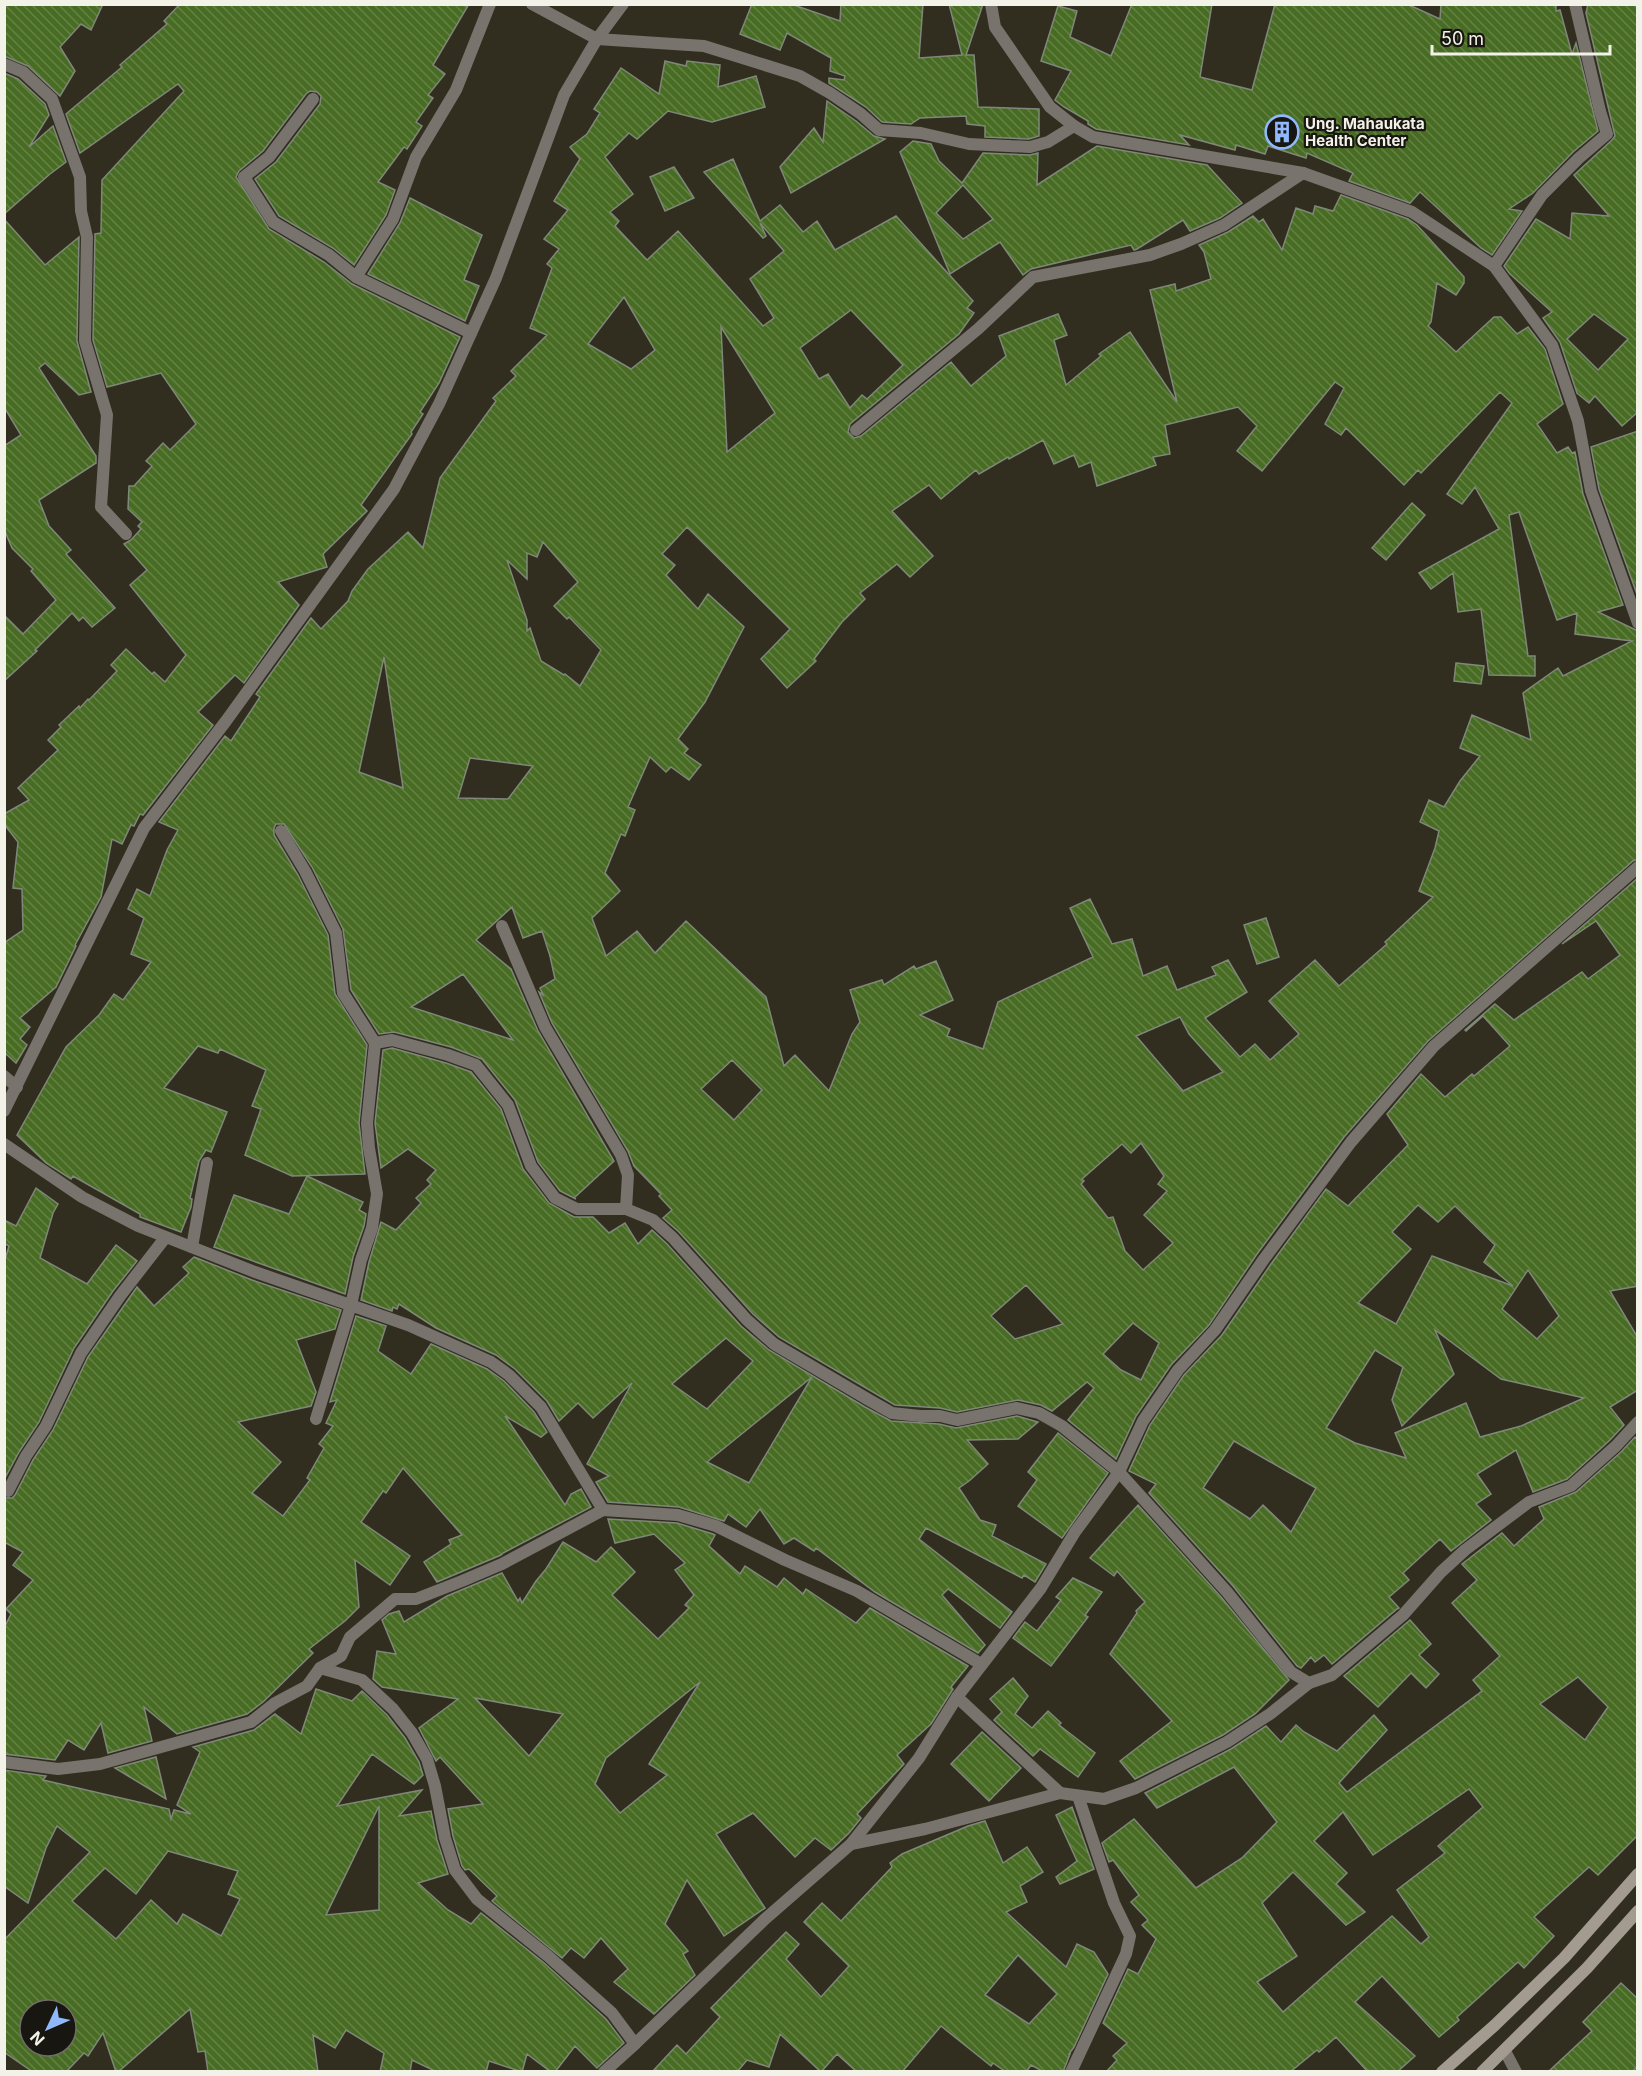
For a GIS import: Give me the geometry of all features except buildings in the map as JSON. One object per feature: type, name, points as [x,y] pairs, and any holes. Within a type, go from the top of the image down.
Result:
[{"type":"street","points":[[356,277],[393,219],[417,156],[456,90],[490,4]]},
{"type":"street","points":[[532,4],[597,39],[704,46],[800,76],[861,114],[879,130],[921,133],[969,144],[1030,147],[1048,142],[1074,126]]},
{"type":"street","points":[[4,1111],[144,828],[226,721],[394,489],[439,404],[496,278],[564,95],[597,39],[623,4]]},
{"type":"street","points":[[991,4],[995,27],[1050,106],[1074,126],[1093,137],[1303,173],[1412,212],[1494,266],[1552,345],[1578,421],[1591,491],[1638,623]]},
{"type":"street","points":[[1494,266],[1514,233],[1542,195],[1607,134],[1575,4]]},
{"type":"street","points":[[4,64],[23,72],[52,99],[80,177],[81,210],[87,237],[85,341],[107,415],[100,507],[126,534]]},
{"type":"street","points":[[313,99],[269,157],[244,177],[273,222],[329,255],[356,277],[471,333]]},
{"type":"street","points":[[856,430],[978,329],[1033,277],[1150,255],[1181,244],[1224,225],[1303,173]]},
{"type":"street","points":[[281,831],[305,871],[336,933],[343,993],[375,1043],[367,1123],[377,1194],[372,1228],[360,1260],[351,1305],[316,1419]]},
{"type":"street","points":[[604,2072],[765,1919],[851,1844],[919,1758],[957,1697],[1041,1588],[1075,1532],[1119,1472],[1143,1421],[1178,1370],[1215,1330],[1284,1232],[1351,1143],[1434,1046],[1638,867]]},
{"type":"street","points":[[502,926],[545,1027],[621,1155],[628,1175],[626,1209]]},
{"type":"street","points":[[375,1043],[392,1040],[476,1065],[508,1105],[531,1166],[555,1198],[578,1209],[626,1209],[653,1220],[673,1238],[747,1320],[774,1344],[892,1413],[940,1416],[957,1420],[1017,1408],[1039,1413],[1062,1426],[1119,1472],[1227,1592],[1291,1672],[1309,1683]]},
{"type":"street","points":[[4,1076],[17,1087]]},
{"type":"street","points":[[4,1144],[81,1197],[138,1227],[255,1272],[408,1325],[491,1362],[509,1375],[541,1407],[603,1510]]},
{"type":"street","points":[[192,1247],[207,1163]]},
{"type":"street","points":[[8,1491],[26,1456],[46,1426],[81,1353],[120,1296],[165,1238]]},
{"type":"street","points":[[851,1844],[925,1829],[1060,1793],[1104,1799],[1136,1788],[1227,1742],[1270,1714],[1309,1683],[1332,1675],[1403,1615],[1441,1572],[1493,1528],[1529,1502],[1571,1486],[1616,1446],[1638,1422]]},
{"type":"street","points":[[4,1762],[58,1769],[100,1764],[251,1722],[275,1703],[308,1686],[320,1668],[341,1656],[350,1636],[395,1599],[416,1599],[502,1564],[603,1510],[678,1515],[716,1526],[784,1560],[857,1591],[981,1664]]},
{"type":"street","points":[[320,1668],[362,1680],[393,1709],[412,1733],[427,1759],[435,1786],[445,1838],[455,1870],[477,1899],[555,1962],[612,2013],[635,2044]]},
{"type":"street","points":[[957,1697],[1060,1793]]},
{"type":"street","points":[[1071,2072],[1126,1954],[1130,1936],[1114,1903],[1078,1796]]},
{"type":"street","points":[[1442,2072],[1495,2025],[1564,1958],[1638,1874]]},
{"type":"street","points":[[1482,2072],[1587,1968],[1638,1911]]},
{"type":"street","points":[[1505,2051],[1516,2072]]},
{"type":"place","name":"Ung. Mahaukata Health Center","points":[[1282,132]]}]
